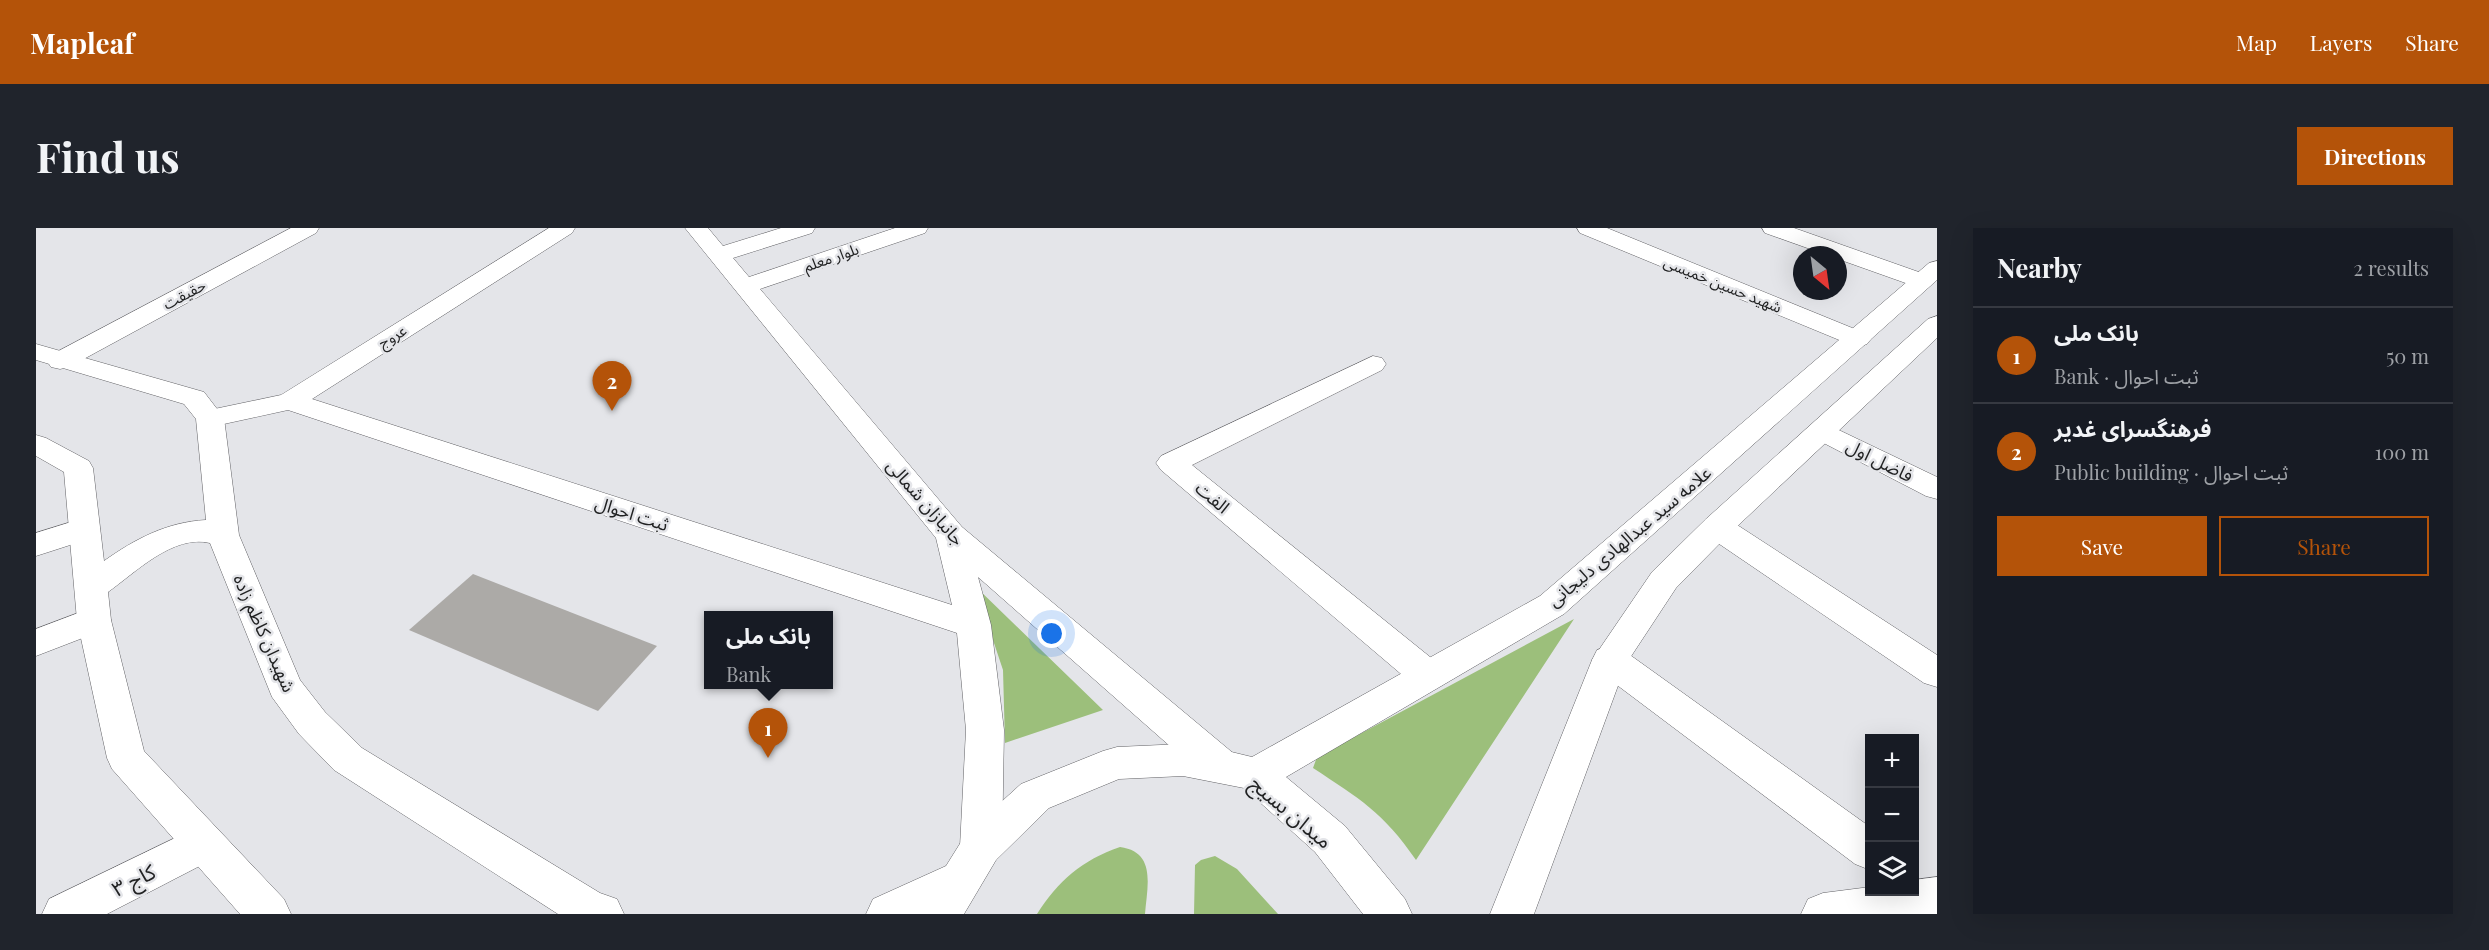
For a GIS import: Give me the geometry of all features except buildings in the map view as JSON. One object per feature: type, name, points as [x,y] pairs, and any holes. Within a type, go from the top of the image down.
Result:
[{"type":"street","name":"حقیقت","points":[[48,356],[308,228]]},
{"type":"street","name":"عروج","points":[[210,418],[290,401],[564,228]]},
{"type":"street","name":"جانبازان شمالی","points":[[696,228],[951,535],[1237,770]]},
{"type":"street","points":[[719,255],[804,228]]},
{"type":"street","name":"بلوار معلم","points":[[745,286],[917,228]]},
{"type":"street","name":"شهید حسین خمیسی","points":[[1588,228],[1858,339],[1905,352]]},
{"type":"street","points":[[1773,228],[1932,278]]},
{"type":"street","name":"علامه سید عبدالهادی دلیجانی","points":[[1237,770],[1427,675],[1552,604],[1858,339],[1932,278]]},
{"type":"street","points":[[1512,914],[1611,660],[1664,580],[1717,527],[1905,352],[1935,329]]},
{"type":"street","points":[[48,356],[194,398],[210,418]]},
{"type":"street","name":"الفت","points":[[1373,364],[1171,463],[1427,675]]},
{"type":"street","name":"ثبت احوال","points":[[290,401],[974,625]]},
{"type":"street","name":"شهیدان کاظم زاده","points":[[210,418],[224,535],[285,687],[312,723],[348,759],[585,908],[602,914]]},
{"type":"street","name":"فاضل اول","points":[[1822,430],[1937,489]]},
{"type":"street","points":[[36,444],[78,468],[91,604],[126,758],[202,844],[269,914]]},
{"type":"street","points":[[1717,527],[1937,673]]},
{"type":"street","points":[[36,545],[84,529]]},
{"type":"street","points":[[36,643],[91,604],[165,539],[199,530],[224,535]]},
{"type":"street","points":[[951,535],[974,625],[985,730],[961,880]]},
{"type":"street","points":[[1611,660],[1865,848]]},
{"type":"street","points":[[888,914],[961,880],[1035,796],[1117,764],[1183,759],[1237,770]]},
{"type":"street","name":"میدان بسیج","points":[[1237,770],[1330,839],[1390,914]]},
{"type":"street","name":"کاج ۳","points":[[68,913],[202,844]]},
{"type":"street","points":[[1823,914],[1930,895]]},
{"type":"green space","points":[[975,586],[1103,710],[1005,743],[1003,670]]},
{"type":"green space","points":[[1574,619],[1416,860],[1393,830],[1370,808],[1313,768],[1317,757]]},
{"type":"green space","points":[[1120,847],[1132,850],[1145,863],[1148,882],[1145,914],[1037,914],[1053,891],[1072,873],[1094,858]]},
{"type":"green space","points":[[1215,856],[1237,869],[1278,914],[1194,914],[1195,865],[1201,860]]},
{"type":"place","name":"فرهنگسرای غدیر","points":[[612,411]]},
{"type":"place","name":"بانک ملی","points":[[768,758]]}]
